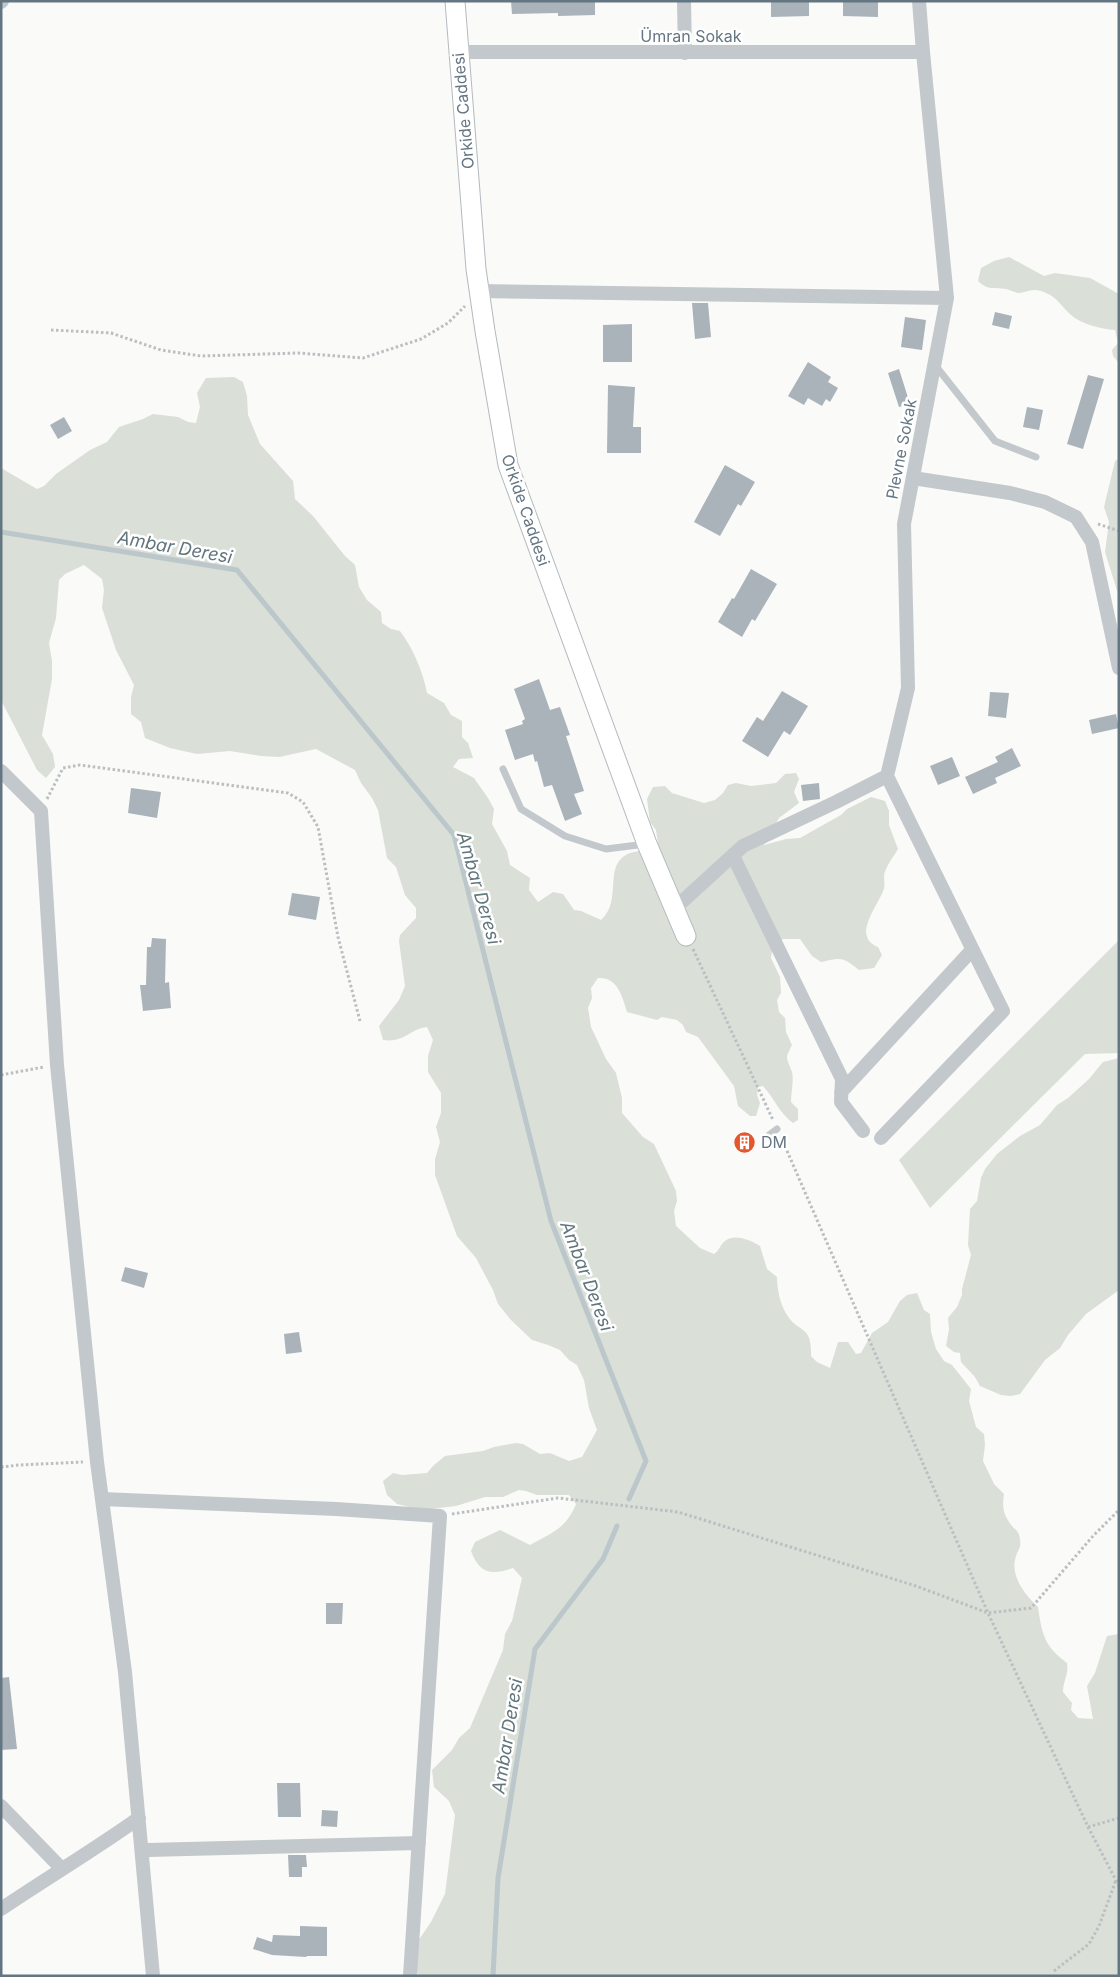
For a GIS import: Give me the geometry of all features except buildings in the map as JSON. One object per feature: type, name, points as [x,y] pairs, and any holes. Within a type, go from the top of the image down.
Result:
[{"type":"street","name":"Orkide Caddesi","points":[[455,1],[479,291],[508,465],[646,844],[686,936]]},
{"type":"street","points":[[684,1],[685,53]]},
{"type":"street","name":"Plevne Sokak","points":[[887,776],[908,688],[904,524],[947,298],[923,52],[920,1]]},
{"type":"street","name":"Ümran Sokak","points":[[458,52],[923,52]]},
{"type":"street","points":[[479,291],[947,298]]},
{"type":"street","points":[[913,478],[1010,493],[1045,502],[1076,517],[1092,542],[1119,668]]},
{"type":"street","points":[[1,771],[41,811],[57,1065],[97,1462],[125,1672],[152,1976]]},
{"type":"street","points":[[674,909],[743,846],[887,776],[1003,1011],[881,1138]]},
{"type":"street","points":[[733,856],[842,1080],[841,1102],[862,1131]]},
{"type":"street","points":[[841,1092],[972,950]]},
{"type":"street","points":[[102,1499],[336,1509],[440,1516],[410,1976]]},
{"type":"street","points":[[1,1806],[61,1868]]},
{"type":"street","points":[[1,1909],[61,1868],[105,1843],[139,1818]]},
{"type":"street","points":[[148,1850],[419,1843]]},
{"type":"lane","points":[[934,364],[995,441],[1036,457]]},
{"type":"lane","points":[[503,769],[521,809],[566,836],[606,849],[646,844]]},
{"type":"lane","points":[[769,1135],[778,1129]]},
{"type":"path","points":[[51,330],[110,333],[161,350],[201,356],[298,353],[363,358],[421,339],[448,323],[479,291]]},
{"type":"path","points":[[41,811],[64,768],[80,765],[288,792],[303,802],[318,827],[338,938],[360,1021]]},
{"type":"path","points":[[686,936],[778,1129],[988,1613],[1088,1827],[1119,1886]]},
{"type":"path","points":[[1,1075],[57,1065]]},
{"type":"path","points":[[1,1468],[20,1465],[97,1462]]},
{"type":"path","points":[[440,1516],[558,1498],[678,1512],[916,1586],[988,1613],[1032,1608],[1093,1536],[1119,1510]]},
{"type":"path","points":[[1088,1827],[1119,1818]]},
{"type":"path","points":[[1054,1971],[1089,1944],[1099,1926],[1116,1880]]},
{"type":"shaded area","points":[[1009,257],[1044,276],[1055,273],[1090,278],[1119,294],[1119,363],[1113,356],[1112,350],[1118,343],[1115,330],[1080,321],[1054,298],[1041,291],[1034,290],[1018,293],[1006,289],[988,287],[978,281],[981,268],[994,261]]},
{"type":"shaded area","points":[[234,377],[243,382],[247,396],[248,415],[260,444],[293,481],[295,499],[313,516],[345,556],[355,565],[359,587],[367,600],[381,612],[382,623],[391,629],[400,631],[405,638],[417,660],[427,693],[444,703],[451,715],[462,721],[462,737],[468,743],[473,758],[459,759],[453,767],[474,778],[488,798],[494,809],[492,824],[507,851],[510,865],[530,878],[529,890],[538,902],[553,892],[563,894],[574,910],[601,920],[608,911],[612,901],[615,870],[619,861],[626,855],[639,851],[646,857],[656,858],[658,844],[656,830],[650,822],[647,799],[653,787],[665,786],[672,793],[704,803],[715,800],[728,785],[736,783],[751,786],[776,783],[785,774],[796,773],[799,779],[794,792],[799,803],[779,818],[764,845],[786,839],[800,838],[841,815],[847,809],[871,797],[885,801],[889,811],[889,825],[898,849],[886,869],[884,888],[869,919],[867,928],[870,942],[878,947],[882,955],[874,968],[859,970],[842,959],[821,962],[812,956],[800,939],[783,939],[773,945],[771,958],[780,977],[781,993],[777,1000],[779,1012],[785,1018],[786,1032],[792,1045],[787,1059],[793,1075],[791,1102],[798,1109],[798,1120],[793,1123],[788,1119],[763,1086],[758,1087],[757,1095],[760,1103],[756,1116],[750,1116],[738,1106],[734,1086],[698,1037],[686,1032],[683,1025],[677,1020],[662,1017],[657,1020],[627,1012],[615,984],[605,979],[598,978],[591,988],[592,998],[588,1008],[591,1027],[606,1059],[616,1073],[622,1098],[622,1113],[643,1137],[654,1144],[676,1191],[677,1201],[674,1211],[676,1226],[700,1248],[714,1254],[725,1241],[738,1237],[760,1246],[767,1269],[777,1277],[782,1306],[792,1321],[807,1334],[811,1346],[811,1356],[817,1362],[830,1368],[838,1342],[848,1342],[856,1354],[861,1353],[872,1333],[888,1322],[900,1301],[907,1295],[917,1293],[924,1310],[930,1314],[931,1332],[936,1349],[944,1361],[952,1365],[971,1389],[969,1401],[976,1427],[984,1434],[983,1461],[994,1484],[1004,1494],[1003,1507],[1005,1514],[1019,1535],[1020,1543],[1015,1560],[1015,1574],[1029,1598],[1038,1607],[1045,1639],[1053,1651],[1067,1663],[1063,1692],[1072,1703],[1071,1710],[1078,1718],[1093,1719],[1087,1686],[1095,1673],[1107,1636],[1119,1634],[1119,1976],[418,1976],[418,1941],[431,1922],[445,1894],[455,1815],[449,1801],[434,1787],[432,1770],[470,1728],[503,1650],[505,1634],[512,1621],[522,1578],[513,1568],[499,1572],[483,1569],[478,1565],[471,1551],[475,1542],[500,1530],[530,1545],[563,1525],[576,1504],[569,1495],[537,1495],[519,1490],[503,1497],[485,1497],[456,1506],[422,1510],[397,1504],[387,1495],[383,1481],[393,1473],[402,1475],[427,1473],[445,1456],[483,1451],[516,1443],[523,1444],[540,1454],[550,1453],[569,1461],[582,1457],[597,1430],[589,1408],[584,1380],[577,1365],[569,1360],[560,1350],[532,1340],[511,1320],[498,1304],[493,1290],[476,1258],[457,1236],[435,1175],[435,1159],[440,1142],[436,1127],[441,1113],[441,1093],[428,1072],[428,1056],[433,1040],[427,1027],[416,1030],[397,1040],[383,1040],[379,1026],[399,1000],[405,986],[399,941],[400,935],[416,918],[416,908],[405,895],[396,867],[387,858],[378,810],[355,770],[316,749],[279,757],[230,751],[197,754],[170,748],[145,738],[141,722],[131,714],[131,697],[134,685],[116,650],[102,608],[104,590],[102,579],[84,565],[65,574],[59,580],[56,618],[49,643],[52,679],[42,735],[53,754],[55,767],[46,778],[37,770],[1,700],[1,468],[37,489],[44,486],[56,474],[90,450],[107,442],[119,427],[153,414],[178,417],[188,422],[196,423],[200,407],[197,393],[206,378]]},
{"type":"shaded area","points":[[1119,459],[1119,597],[1105,552],[1109,522],[1104,507],[1115,461]]},
{"type":"shaded area","points":[[1119,940],[1119,1053],[1085,1054],[930,1208],[899,1160]]},
{"type":"shaded area","points":[[1119,1058],[1119,1290],[1086,1314],[1068,1335],[1060,1348],[1045,1360],[1020,1394],[1011,1396],[1001,1395],[980,1386],[975,1377],[961,1362],[960,1353],[954,1352],[946,1346],[949,1329],[948,1318],[957,1307],[962,1295],[971,1255],[968,1245],[970,1209],[977,1201],[981,1178],[985,1169],[997,1154],[1020,1136],[1040,1125],[1057,1105],[1068,1098],[1089,1079],[1103,1062]]},
{"type":"waterway","name":"Ambar Deresi","points":[[1,532],[237,570],[454,835],[551,1221],[646,1461],[629,1499]]},
{"type":"waterway","name":"Ambar Deresi","points":[[493,1976],[498,1878],[535,1649],[603,1559],[617,1526]]},
{"type":"place","name":"DM","points":[[745,1142]]}]
